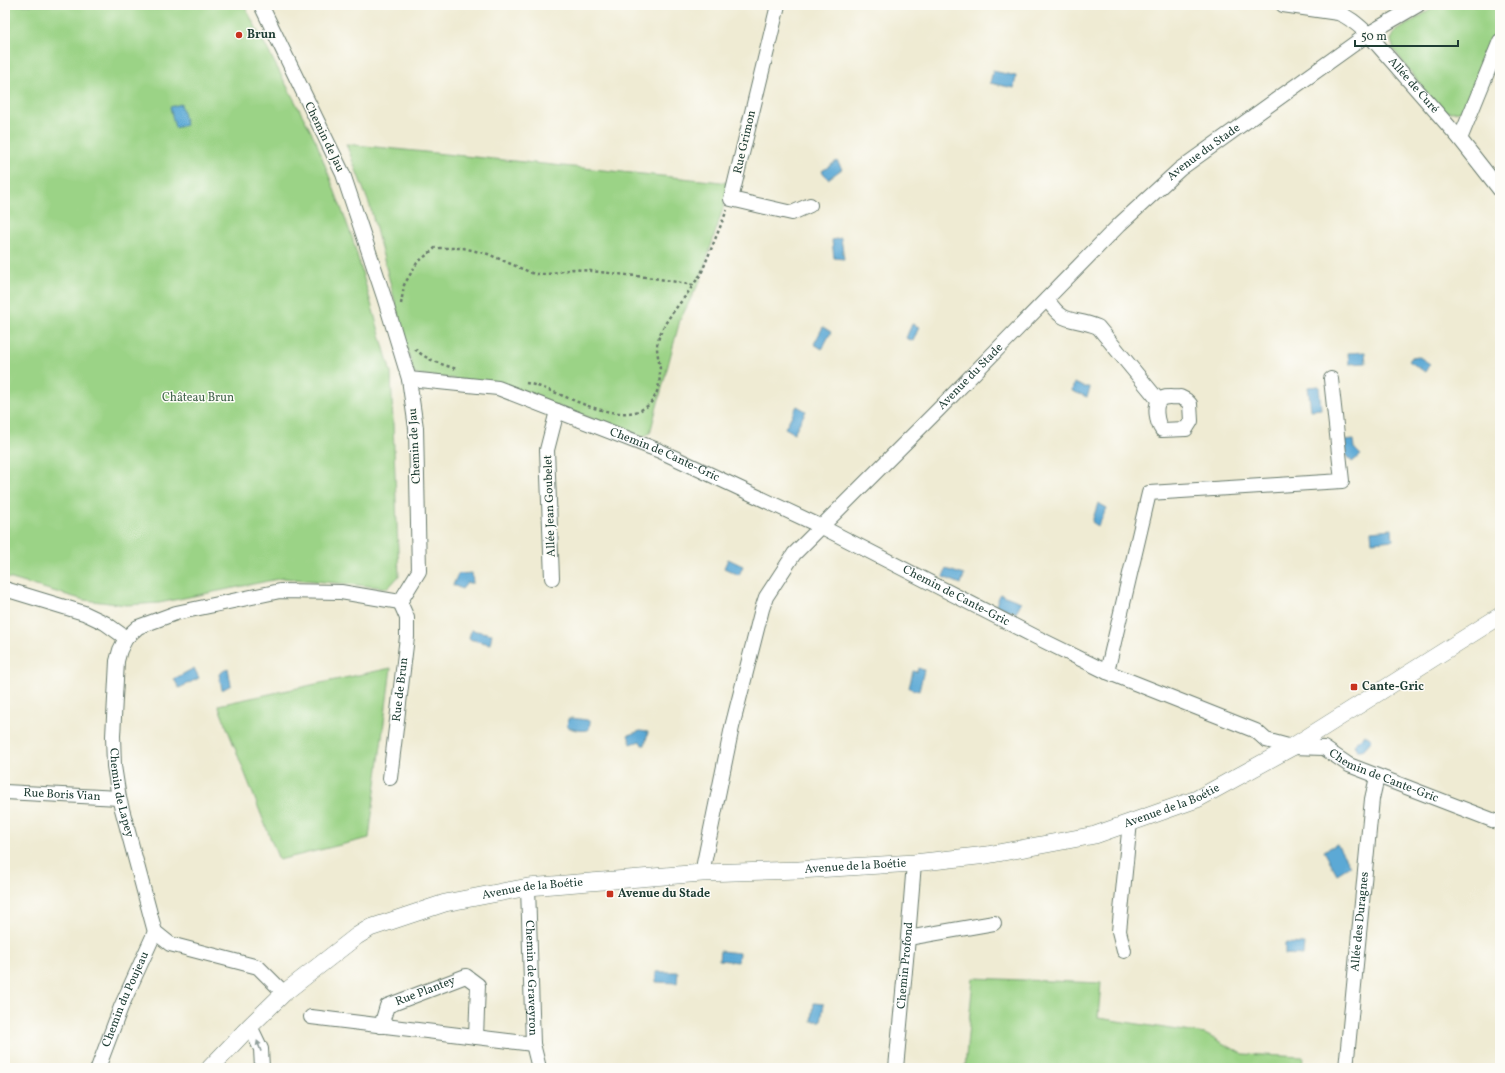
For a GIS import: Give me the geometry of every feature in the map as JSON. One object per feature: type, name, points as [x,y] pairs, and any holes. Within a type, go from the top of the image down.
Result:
[{"type":"main road","name":"Avenue de la Boétie","points":[[210,1068],[284,993],[357,936],[370,928],[445,903],[528,887],[702,873],[799,870],[914,863],[987,855],[1095,835],[1197,799],[1292,747],[1500,616]]},
{"type":"street","name":"Chemin de Jau","points":[[261,5],[343,174],[384,297],[408,379],[416,428],[419,571],[400,602]]},
{"type":"street","name":"Rue Grimon","points":[[731,199],[778,5]]},
{"type":"street","name":"Allée de Curé","points":[[1283,5],[1338,13],[1348,17],[1368,34],[1460,139],[1500,190]]},
{"type":"street","name":"Avenue du Stade","points":[[702,873],[732,727],[762,609],[766,597],[794,554],[1120,224],[1180,169],[1368,34],[1418,5]]},
{"type":"street","points":[[1460,139],[1500,41]]},
{"type":"street","points":[[731,199],[792,213],[810,205]]},
{"type":"street","points":[[1047,299],[1055,310],[1066,320],[1090,324],[1098,327],[1159,401]]},
{"type":"street","name":"Chemin de Cante-Gric","points":[[408,379],[498,388],[660,452],[822,527],[1107,672],[1256,731],[1266,740],[1292,747],[1324,748],[1349,765],[1500,823]]},
{"type":"street","points":[[1107,672],[1149,493],[1342,481],[1330,379]]},
{"type":"street","name":"Allée Jean Goubelet","points":[[552,578],[548,450],[557,411]]},
{"type":"street","points":[[5,589],[84,613],[105,623],[126,638],[138,627],[176,613],[280,591],[341,592],[400,602]]},
{"type":"street","name":"Rue de Brun","points":[[390,778],[407,637],[407,618],[400,602]]},
{"type":"street","name":"Chemin de Lapey","points":[[126,638],[120,650],[117,661],[113,736],[114,766],[119,798],[155,932]]},
{"type":"street","name":"Allée des Duragnes","points":[[1346,1068],[1372,799],[1378,777]]},
{"type":"street","name":"Rue Boris Vian","points":[[5,792],[119,798]]},
{"type":"street","points":[[1124,951],[1119,931],[1130,822]]},
{"type":"street","name":"Chemin Profond","points":[[896,1068],[914,863]]},
{"type":"street","name":"Chemin de Graveyron","points":[[528,887],[533,1044],[539,1068]]},
{"type":"street","points":[[908,938],[994,923]]},
{"type":"street","points":[[155,932],[170,944],[258,967],[284,993]]},
{"type":"street","name":"Chemin du Poujeau","points":[[98,1068],[121,1007],[155,932]]},
{"type":"street","name":"Rue Plantey","points":[[380,1026],[387,1006],[466,976],[478,985],[476,1037]]},
{"type":"street","points":[[311,1017],[533,1044]]},
{"type":"street","points":[[250,1026],[261,1049],[262,1068]]},
{"type":"path","points":[[524,383],[531,384],[598,409],[620,413],[635,413],[646,408],[655,397],[659,384],[660,371],[657,342],[663,325],[685,299],[701,274],[731,199]]},
{"type":"path","points":[[400,307],[404,285],[417,263],[435,248],[463,248],[488,254],[534,274],[548,274],[573,269],[654,278],[693,285]]},
{"type":"path","points":[[412,345],[415,350],[422,354],[448,367],[462,370]]},
{"type":"green space","name":"Château Brun","points":[[5,5],[244,5],[316,141],[352,237],[391,373],[399,576],[388,588],[283,578],[159,603],[126,605],[84,600],[5,577]]},
{"type":"green space","points":[[1438,5],[1500,5],[1500,23],[1469,100],[1461,111],[1450,112],[1440,110],[1394,50],[1391,40],[1395,32]]},
{"type":"green space","points":[[346,144],[731,183],[700,281],[680,320],[650,433],[643,437],[496,384],[414,374],[370,206]]},
{"type":"green space","points":[[391,668],[369,838],[279,860],[218,705]]},
{"type":"green space","points":[[973,978],[1101,983],[1098,1018],[1205,1034],[1243,1054],[1303,1057],[1302,1068],[965,1068]]},
{"type":"water","points":[[993,71],[1016,76],[1014,88],[990,83]]},
{"type":"water","points":[[181,104],[186,125],[175,128],[170,107]]},
{"type":"water","points":[[837,161],[842,169],[828,179],[822,171]]},
{"type":"water","points":[[841,238],[844,259],[834,258],[832,240]]},
{"type":"water","points":[[912,324],[919,327],[913,341],[906,338]]},
{"type":"water","points":[[823,327],[831,332],[822,349],[814,344]]},
{"type":"water","points":[[1365,352],[1366,363],[1349,364],[1348,353]]},
{"type":"water","points":[[1418,356],[1430,364],[1425,372],[1409,361],[1412,357]]},
{"type":"water","points":[[1074,383],[1084,387],[1089,387],[1090,389],[1087,397],[1072,391]]},
{"type":"water","points":[[1319,386],[1321,409],[1311,410],[1308,387]]},
{"type":"water","points":[[797,406],[806,411],[794,433],[785,428]]},
{"type":"water","points":[[1354,440],[1355,449],[1361,455],[1352,462],[1345,453],[1344,441]]},
{"type":"water","points":[[1098,503],[1107,508],[1098,526],[1092,522]]},
{"type":"water","points":[[1392,529],[1393,540],[1372,542],[1371,531]]},
{"type":"water","points":[[728,559],[743,566],[739,575],[724,568]]},
{"type":"water","points":[[946,569],[964,575],[961,584],[943,577]]},
{"type":"water","points":[[472,573],[473,583],[467,583],[462,589],[453,585],[458,574]]},
{"type":"water","points":[[1000,594],[1021,602],[1016,613],[996,605]]},
{"type":"water","points":[[471,630],[492,634],[490,644],[469,639]]},
{"type":"water","points":[[194,668],[199,678],[179,688],[174,679]]},
{"type":"water","points":[[228,668],[231,685],[222,690],[219,674]]},
{"type":"water","points":[[918,668],[924,670],[919,691],[909,688],[913,671],[917,672]]},
{"type":"water","points":[[568,719],[587,720],[590,722],[589,729],[581,730],[567,726]]},
{"type":"water","points":[[640,731],[648,732],[645,745],[642,745],[640,741],[631,744],[628,735]]},
{"type":"water","points":[[1365,734],[1372,740],[1363,750],[1357,750],[1354,745]]},
{"type":"water","points":[[1337,844],[1350,866],[1337,874],[1324,851]]},
{"type":"water","points":[[1285,943],[1304,944],[1303,955],[1285,954]]},
{"type":"water","points":[[720,951],[739,953],[738,962],[719,960]]},
{"type":"water","points":[[656,972],[678,972],[677,983],[656,982]]},
{"type":"water","points":[[814,1003],[824,1004],[821,1021],[812,1021]]},
{"type":"place","name":"Brun","points":[[239,35]]},
{"type":"place","name":"Cante-Gric","points":[[1354,687]]},
{"type":"place","name":"Avenue du Stade","points":[[610,894]]}]
